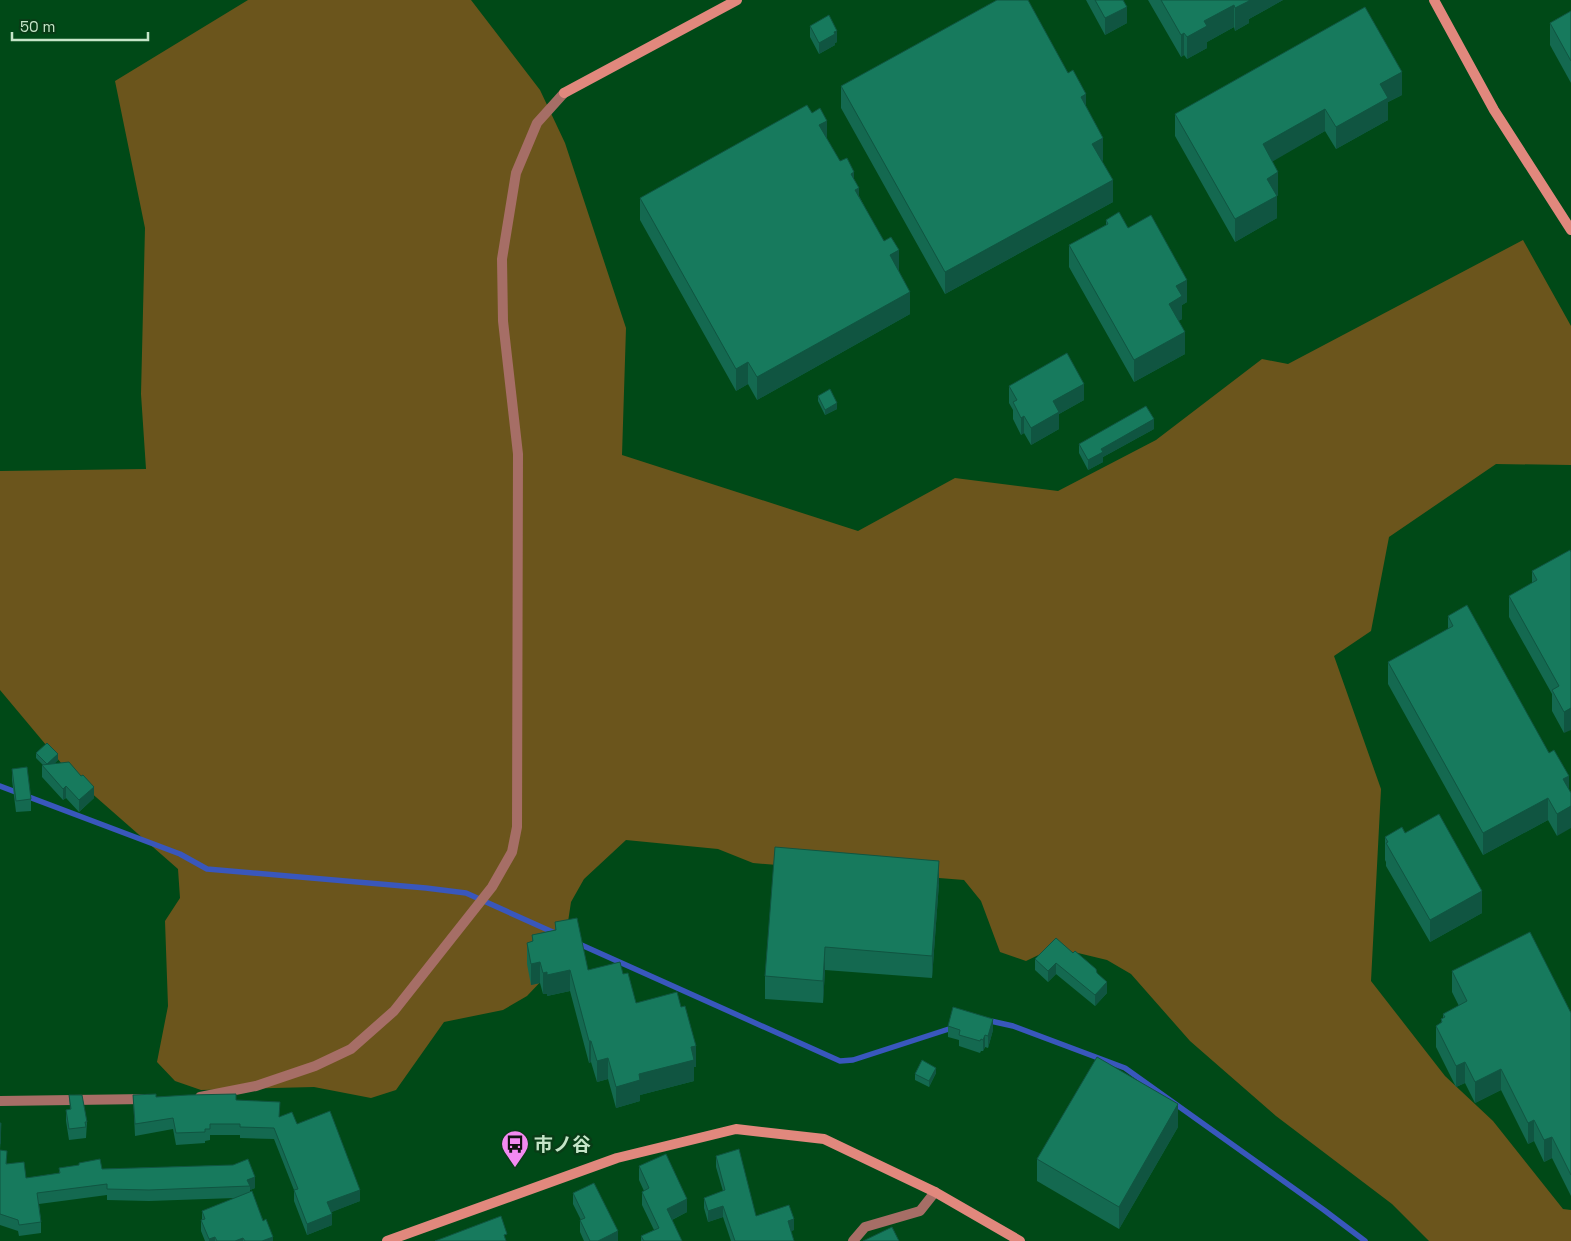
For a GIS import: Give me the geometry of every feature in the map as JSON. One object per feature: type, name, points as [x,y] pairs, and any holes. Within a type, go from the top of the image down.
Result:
[{"type":"street","points":[[191,1098],[256,1086],[315,1066],[351,1049],[394,1011],[435,962],[492,887],[512,852],[517,827],[518,454],[503,321],[502,259],[516,173],[537,123],[564,93],[737,0]]},
{"type":"street","points":[[1434,0],[1494,110],[1571,230]]},
{"type":"street","points":[[0,1102],[152,1099]]},
{"type":"street","points":[[387,1241],[617,1158],[736,1129],[824,1139],[935,1192],[1020,1241]]},
{"type":"street","points":[[853,1241],[865,1227],[920,1211],[935,1192]]},
{"type":"shaded area","points":[[248,0],[471,0],[540,90],[565,143],[626,328],[622,455],[858,531],[955,478],[1058,491],[1156,440],[1262,359],[1288,364],[1523,240],[1571,326],[1571,465],[1496,464],[1389,537],[1371,631],[1334,656],[1381,789],[1371,981],[1445,1076],[1493,1121],[1563,1209],[1571,1210],[1571,1241],[1429,1241],[1392,1204],[1276,1116],[1190,1041],[1131,974],[1107,960],[1078,953],[1051,949],[1026,961],[1000,952],[981,901],[964,880],[753,863],[718,849],[626,840],[584,879],[571,902],[563,955],[546,976],[527,996],[503,1010],[444,1022],[396,1090],[371,1098],[314,1087],[201,1090],[175,1081],[157,1062],[168,1006],[165,921],[180,898],[178,869],[72,776],[0,690],[0,471],[146,469],[141,394],[145,228],[115,81]]},
{"type":"building","points":[[997,0],[1028,0],[1068,73],[1073,70],[1086,94],[1081,97],[1103,138],[1092,144],[1113,180],[945,272],[841,86]]},
{"type":"building","points":[[1095,0],[1123,0],[1127,7],[1105,18]]},
{"type":"building","points":[[1161,0],[1249,1],[1235,8],[1234,5],[1204,21],[1207,26],[1187,37],[1184,33],[1181,35]]},
{"type":"building","points":[[1365,7],[1402,72],[1380,84],[1388,98],[1336,127],[1325,109],[1263,144],[1278,172],[1267,179],[1277,196],[1235,219],[1175,114]]},
{"type":"building","points":[[1571,11],[1571,61],[1550,23]]},
{"type":"building","points":[[829,15],[837,31],[819,43],[810,26]]},
{"type":"building","points":[[807,105],[812,113],[820,108],[827,121],[819,125],[840,161],[847,158],[854,172],[851,174],[859,188],[855,190],[884,241],[891,237],[899,250],[890,255],[910,292],[757,377],[748,362],[736,369],[640,198]]},
{"type":"building","points":[[1119,212],[1128,228],[1151,215],[1187,280],[1176,286],[1182,296],[1169,304],[1185,332],[1134,360],[1069,245],[1108,224],[1106,220]]},
{"type":"building","points":[[1067,353],[1084,384],[1053,401],[1059,412],[1031,428],[1024,416],[1021,418],[1013,402],[1017,400],[1009,386]]},
{"type":"building","points":[[830,389],[837,403],[825,410],[818,396]]},
{"type":"building","points":[[1146,406],[1154,419],[1101,449],[1103,452],[1088,460],[1079,444]]},
{"type":"building","points":[[1570,550],[1571,708],[1564,712],[1552,690],[1559,686],[1509,596],[1537,580],[1532,571]]},
{"type":"building","points":[[1467,605],[1549,753],[1554,750],[1569,776],[1563,779],[1571,793],[1571,806],[1557,814],[1548,798],[1483,833],[1388,662],[1453,626],[1448,616]]},
{"type":"building","points":[[47,743],[58,754],[47,764],[36,753]]},
{"type":"building","points":[[69,762],[94,787],[79,800],[66,786],[63,789],[42,765]]},
{"type":"building","points":[[27,767],[31,799],[16,801],[12,769]]},
{"type":"building","points":[[1439,814],[1482,891],[1430,920],[1386,843],[1388,842],[1385,837],[1402,827],[1405,833]]},
{"type":"building","points":[[775,847],[939,861],[932,956],[825,947],[823,981],[765,976]]},
{"type":"building","points":[[577,918],[588,970],[620,962],[623,974],[628,973],[636,1003],[677,992],[681,1007],[685,1006],[696,1046],[691,1047],[694,1060],[639,1074],[640,1080],[616,1087],[608,1058],[597,1061],[591,1041],[589,1041],[570,970],[547,975],[547,972],[543,973],[540,962],[531,964],[527,943],[533,941],[532,935],[556,930],[555,922]]},
{"type":"building","points":[[1530,932],[1571,1013],[1571,1175],[1552,1137],[1544,1140],[1534,1120],[1528,1123],[1501,1069],[1475,1082],[1465,1062],[1456,1066],[1436,1026],[1445,1017],[1443,1014],[1467,1001],[1452,971]]},
{"type":"building","points":[[1056,938],[1096,969],[1097,973],[1107,982],[1095,995],[1056,963],[1048,971],[1035,959]]},
{"type":"building","points":[[953,1007],[993,1019],[988,1036],[985,1035],[983,1040],[981,1039],[980,1041],[959,1035],[960,1030],[948,1026]]},
{"type":"building","points":[[1097,1057],[1178,1104],[1119,1207],[1037,1159]]},
{"type":"building","points":[[922,1060],[936,1068],[929,1081],[915,1074]]},
{"type":"building","points":[[156,1094],[156,1097],[236,1094],[236,1100],[280,1102],[279,1117],[292,1112],[297,1124],[330,1111],[360,1190],[327,1202],[332,1214],[307,1224],[294,1190],[298,1189],[274,1128],[240,1127],[240,1124],[210,1124],[210,1129],[205,1129],[205,1132],[176,1133],[173,1118],[135,1124],[133,1095]]},
{"type":"building","points":[[69,1095],[82,1095],[87,1122],[85,1122],[86,1127],[69,1129],[66,1110],[71,1109]]},
{"type":"building","points":[[739,1149],[756,1216],[789,1205],[794,1219],[788,1221],[794,1241],[735,1241],[723,1206],[708,1211],[704,1198],[725,1190],[716,1156]]},
{"type":"building","points":[[0,1150],[7,1151],[6,1164],[24,1162],[26,1178],[60,1173],[59,1168],[100,1159],[102,1169],[233,1165],[248,1159],[255,1177],[247,1180],[250,1186],[149,1190],[107,1189],[107,1184],[37,1193],[41,1222],[19,1225],[18,1220],[0,1214]]},
{"type":"building","points":[[666,1154],[687,1199],[667,1209],[682,1241],[644,1241],[641,1236],[659,1228],[642,1192],[649,1188],[639,1166]]},
{"type":"building","points":[[594,1183],[618,1231],[598,1241],[590,1241],[580,1220],[585,1218],[573,1193]]},
{"type":"building","points":[[252,1191],[263,1221],[266,1219],[273,1237],[262,1241],[245,1241],[243,1238],[235,1241],[217,1241],[215,1237],[209,1239],[201,1220],[205,1219],[202,1211]]},
{"type":"building","points":[[501,1216],[507,1234],[504,1235],[506,1241],[435,1241]]},
{"type":"building","points":[[892,1227],[899,1241],[863,1241]]},
{"type":"waterway","points":[[0,786],[180,854],[207,869],[466,893],[557,934]]},
{"type":"waterway","points":[[577,943],[840,1061],[853,1060],[955,1027]]},
{"type":"waterway","points":[[986,1020],[1013,1026],[1125,1068],[1365,1241]]},
{"type":"place","name":"市ノ谷","points":[[515,1168]]}]
